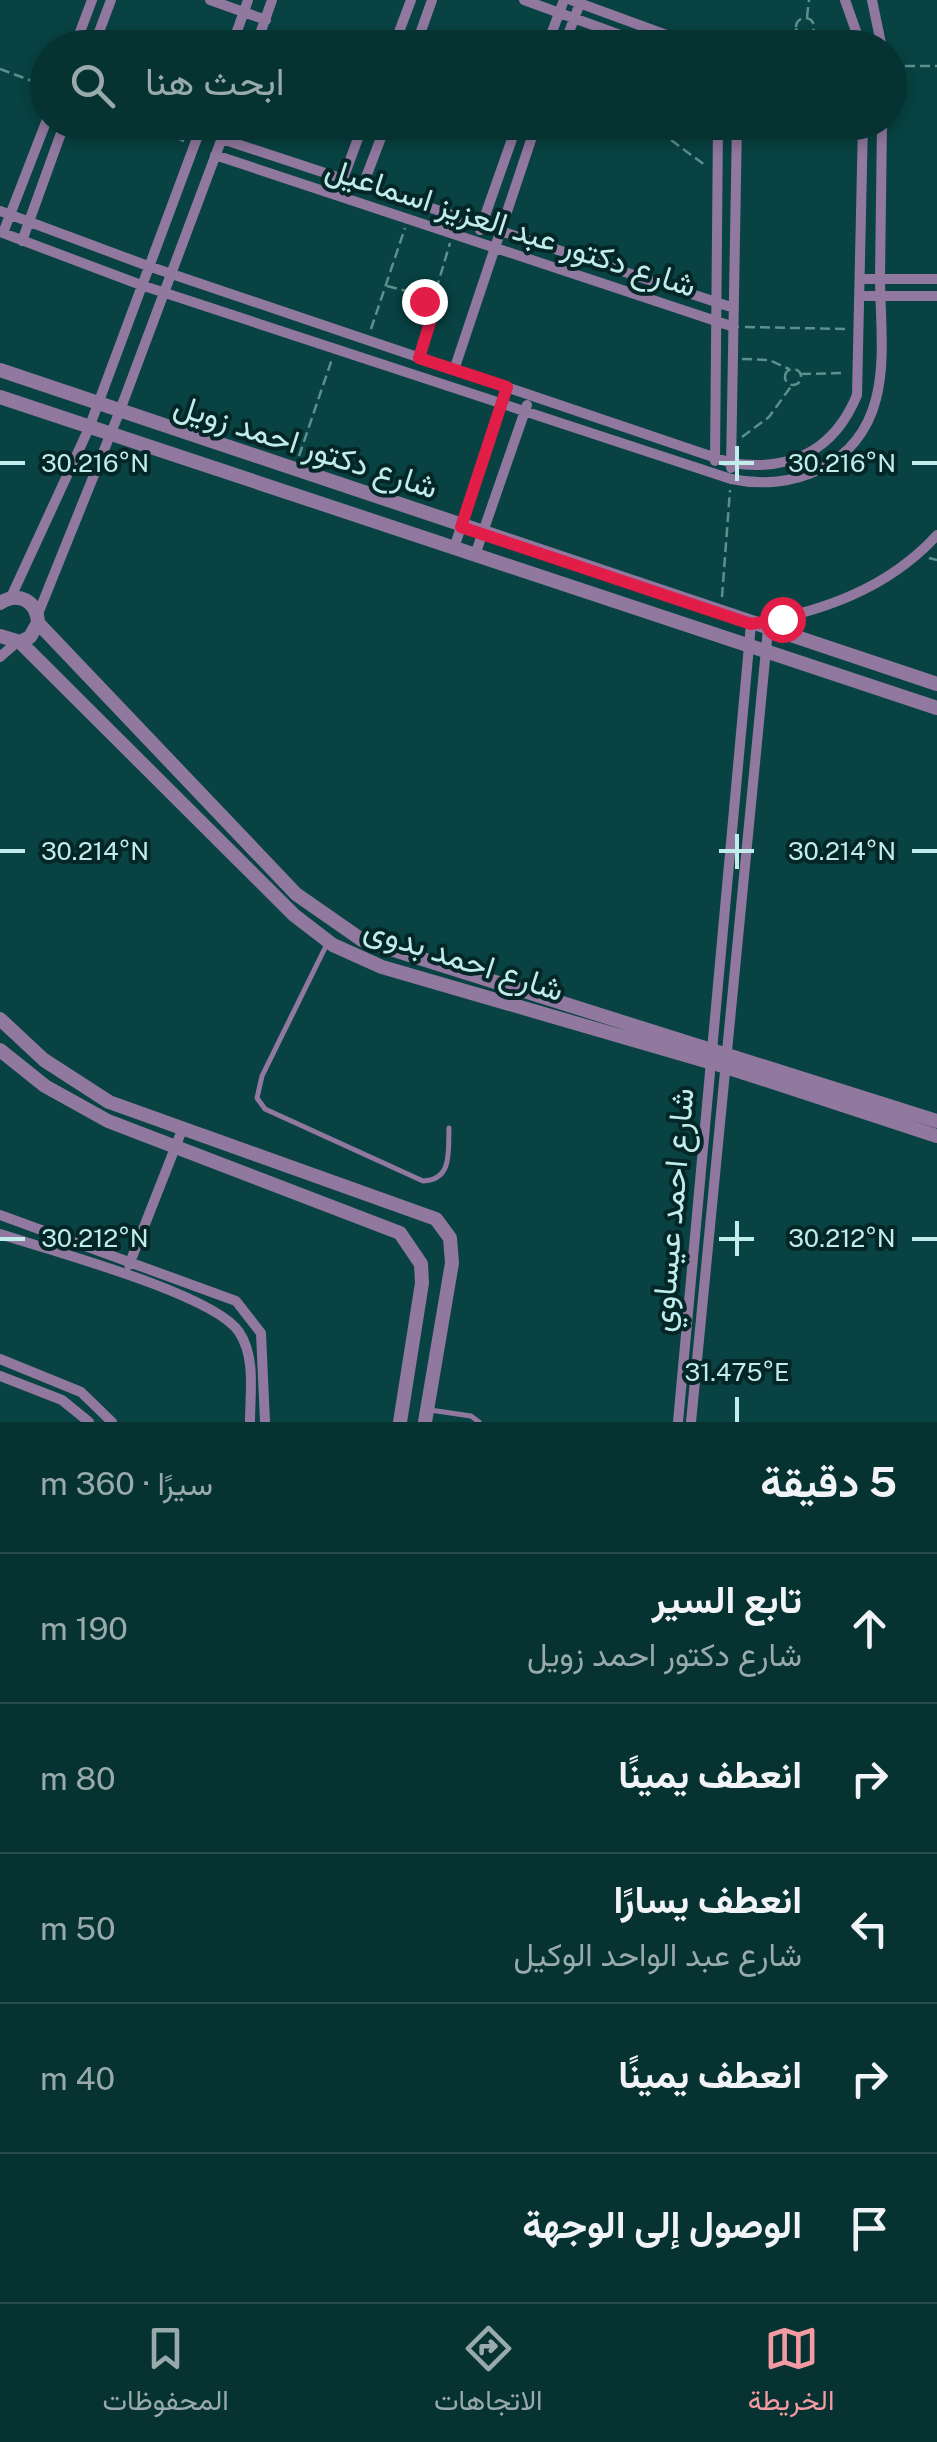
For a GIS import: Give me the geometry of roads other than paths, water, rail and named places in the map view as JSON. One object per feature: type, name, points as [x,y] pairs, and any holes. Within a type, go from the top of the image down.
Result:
[{"type":"street","points":[[81,30],[92,0]]},
{"type":"street","points":[[99,30],[110,0]]},
{"type":"street","points":[[210,0],[246,6],[266,20]]},
{"type":"street","points":[[400,30],[411,0]]},
{"type":"street","points":[[421,30],[432,0]]},
{"type":"street","points":[[524,0],[607,30]]},
{"type":"street","points":[[846,0],[856,30]]},
{"type":"street","points":[[872,0],[878,30]]},
{"type":"street","points":[[262,30],[268,1]]},
{"type":"street","points":[[553,30],[559,13],[572,1]]},
{"type":"street","points":[[570,30],[574,18],[572,1]]},
{"type":"street","points":[[572,1],[652,30]]},
{"type":"street","points":[[237,30],[246,6]]},
{"type":"street","points":[[38,140],[5,213],[1,232],[141,285],[754,484],[790,482],[823,469],[851,446],[876,400],[882,140]]},
{"type":"street","points":[[22,242],[59,140]]},
{"type":"street","points":[[5,598],[89,428],[196,140]]},
{"type":"street","points":[[0,657],[34,634],[221,140]]},
{"type":"street","name":"شارع دكتور عبد العزيز اسماعيل","points":[[228,140],[734,308]]},
{"type":"street","points":[[343,178],[357,140]]},
{"type":"street","points":[[363,185],[379,140]]},
{"type":"street","points":[[477,241],[512,140]]},
{"type":"street","points":[[454,370],[530,140]]},
{"type":"street","points":[[715,473],[718,140]]},
{"type":"street","points":[[731,478],[737,140]]},
{"type":"street","points":[[5,213],[171,274],[731,464],[780,466],[820,448],[849,415],[861,372],[864,140]]},
{"type":"street","name":"شارع دكتور عبد العزيز اسماعيل","points":[[215,155],[734,327]]},
{"type":"street","points":[[862,279],[937,279]]},
{"type":"street","points":[[862,296],[937,296]]},
{"type":"street","name":"شارع دكتور احمد زويل","points":[[0,370],[294,472],[937,684]]},
{"type":"street","points":[[454,548],[507,387]]},
{"type":"street","points":[[475,555],[530,395]]},
{"type":"street","name":"شارع دكتور احمد زويل","points":[[0,397],[937,708]]},
{"type":"street","points":[[717,1057],[751,624],[814,610],[874,586],[937,535]]},
{"type":"street","name":"شارع احمد بدوى","points":[[5,598],[31,602],[38,619],[296,894],[338,926],[386,951],[717,1057],[937,1136]]},
{"type":"street","points":[[717,1057],[768,629]]},
{"type":"street","points":[[0,636],[18,642]]},
{"type":"street","name":"شارع احمد بدوى","points":[[18,642],[294,915],[328,942],[382,967],[937,1121]]},
{"type":"street","points":[[0,1019],[75,1083],[109,1102],[436,1219],[445,1227],[452,1263],[426,1416]]},
{"type":"street","points":[[0,1050],[76,1105],[382,1225],[413,1246],[421,1264],[422,1283],[400,1422]]},
{"type":"street","name":"شارع احمد عيساوي","points":[[678,1422],[717,1057]]},
{"type":"street","name":"شارع احمد عيساوي","points":[[691,1422],[717,1057]]},
{"type":"street","points":[[125,1275],[182,1130]]},
{"type":"street","points":[[0,1215],[130,1260],[236,1301],[248,1310],[264,1345],[265,1422]]},
{"type":"street","points":[[0,1234],[202,1304],[230,1321],[247,1350],[250,1422]]},
{"type":"street","points":[[0,1359],[80,1392],[112,1422]]},
{"type":"street","points":[[0,1376],[62,1400],[89,1422]]},
{"type":"lane","points":[[328,942],[257,1088],[257,1098],[264,1109],[423,1181],[442,1175],[448,1166],[449,1128]]},
{"type":"lane","points":[[426,1416],[471,1416],[479,1422]]}]
